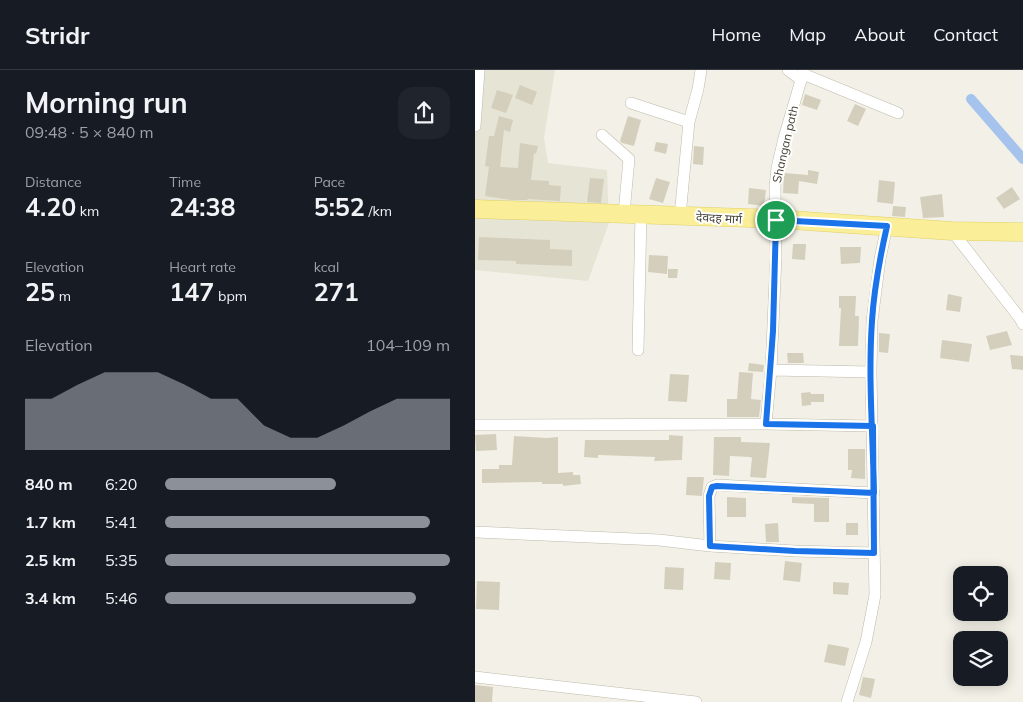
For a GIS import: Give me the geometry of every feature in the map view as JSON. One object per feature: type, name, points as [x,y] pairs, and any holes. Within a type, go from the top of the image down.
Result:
[{"type":"main road","name":"देवदह मार्ग","points":[[475,208],[776,220],[952,231],[1023,232]]},
{"type":"street","points":[[475,126],[479,70]]},
{"type":"street","points":[[680,216],[689,122],[701,70]]},
{"type":"street","points":[[788,70],[898,113]]},
{"type":"street","name":"Shangan path","points":[[766,424],[771,370],[776,220],[774,203],[777,168],[803,75]]},
{"type":"street","points":[[631,103],[689,122]]},
{"type":"street","points":[[602,136],[629,159],[638,350]]},
{"type":"street","points":[[847,702],[858,671],[872,616],[875,595],[871,372],[872,321],[880,259],[887,226]]},
{"type":"street","points":[[952,231],[991,279],[1023,324]]},
{"type":"street","points":[[771,370],[871,372]]},
{"type":"street","points":[[475,425],[766,424],[873,426]]},
{"type":"street","points":[[710,546],[709,496],[712,487],[874,493]]},
{"type":"street","points":[[475,532],[659,540],[710,546],[795,551],[874,553]]},
{"type":"street","points":[[475,676],[696,702]]},
{"type":"shaded area","points":[[475,70],[555,70],[544,138],[548,163],[607,170],[609,223],[588,281],[475,270]]},
{"type":"building","points":[[520,85],[537,92],[532,105],[515,98]]},
{"type":"building","points":[[497,90],[513,95],[506,113],[491,108]]},
{"type":"building","points":[[805,94],[821,100],[817,110],[802,105]]},
{"type":"building","points":[[855,104],[866,109],[858,126],[847,121]]},
{"type":"building","points":[[499,116],[513,120],[510,132],[504,130],[500,167],[518,168],[520,143],[538,146],[536,154],[534,153],[531,180],[549,181],[549,185],[561,186],[560,201],[511,200],[485,196],[489,167],[485,166],[489,136],[494,136]]},
{"type":"building","points":[[628,116],[641,120],[634,146],[620,141]]},
{"type":"building","points":[[656,142],[668,144],[666,154],[654,151]]},
{"type":"building","points":[[694,146],[704,147],[703,165],[693,164]]},
{"type":"building","points":[[808,170],[819,172],[817,184],[799,181],[798,194],[783,193],[784,173],[808,175]]},
{"type":"building","points":[[590,178],[604,179],[601,203],[587,202]]},
{"type":"building","points":[[656,178],[670,182],[663,203],[649,199]]},
{"type":"building","points":[[879,180],[895,182],[893,204],[877,202]]},
{"type":"building","points":[[1012,187],[1020,199],[1004,209],[996,198]]},
{"type":"building","points":[[749,188],[766,190],[764,206],[748,204]]},
{"type":"building","points":[[942,194],[944,217],[923,218],[920,197]]},
{"type":"building","points":[[893,206],[906,207],[905,217],[892,216]]},
{"type":"building","points":[[479,237],[550,240],[550,249],[572,250],[572,266],[516,264],[516,261],[478,260]]},
{"type":"building","points":[[793,244],[806,244],[805,260],[792,259]]},
{"type":"building","points":[[840,247],[861,247],[860,263],[841,264]]},
{"type":"building","points":[[649,255],[668,256],[667,274],[648,272]]},
{"type":"building","points":[[668,269],[678,269],[677,278],[668,278]]},
{"type":"building","points":[[948,294],[962,297],[960,312],[946,310]]},
{"type":"building","points":[[839,296],[856,296],[855,316],[859,316],[858,346],[839,346],[841,308],[839,308]]},
{"type":"building","points":[[1007,331],[1012,345],[990,350],[986,336]]},
{"type":"building","points":[[879,333],[890,334],[888,353],[879,352]]},
{"type":"building","points":[[942,340],[972,344],[969,362],[940,358]]},
{"type":"building","points":[[787,353],[803,353],[804,363],[788,363]]},
{"type":"building","points":[[1010,355],[1023,356],[1023,370],[1012,369]]},
{"type":"building","points":[[749,363],[764,365],[763,372],[748,371]]},
{"type":"building","points":[[739,372],[753,373],[751,399],[761,400],[759,417],[727,417],[727,399],[737,399]]},
{"type":"building","points":[[670,374],[689,375],[687,402],[668,401]]},
{"type":"building","points":[[810,392],[811,394],[824,394],[824,402],[811,402],[811,405],[802,406],[801,393]]},
{"type":"building","points":[[496,434],[497,450],[476,451],[475,435]]},
{"type":"building","points":[[669,435],[683,436],[682,460],[654,461],[655,457],[598,455],[598,458],[584,457],[585,440],[669,440]]},
{"type":"building","points":[[514,436],[558,437],[558,473],[573,472],[573,475],[580,475],[581,484],[563,486],[563,484],[542,484],[542,482],[482,483],[482,469],[499,469],[499,465],[512,465]]},
{"type":"building","points":[[714,437],[741,437],[741,442],[770,443],[766,478],[750,477],[752,458],[750,457],[730,456],[729,476],[713,475]]},
{"type":"building","points":[[848,449],[865,449],[865,479],[851,478],[852,470],[848,470]]},
{"type":"building","points":[[687,477],[704,477],[702,496],[686,495]]},
{"type":"building","points":[[727,497],[746,498],[746,517],[727,517]]},
{"type":"building","points":[[792,497],[829,498],[829,522],[814,522],[814,504],[792,503]]},
{"type":"building","points":[[778,523],[779,542],[766,542],[765,524]]},
{"type":"building","points":[[846,523],[858,523],[858,535],[846,535]]},
{"type":"building","points":[[785,561],[802,563],[800,582],[783,580]]},
{"type":"building","points":[[715,562],[731,563],[730,580],[714,579]]},
{"type":"building","points":[[665,567],[684,568],[683,590],[664,589]]},
{"type":"building","points":[[477,581],[500,582],[499,610],[476,609]]},
{"type":"building","points":[[833,582],[849,583],[848,595],[833,594]]},
{"type":"building","points":[[828,644],[849,648],[845,666],[824,662]]},
{"type":"building","points":[[863,677],[875,679],[871,698],[859,695]]},
{"type":"building","points":[[475,685],[493,687],[492,702],[475,702]]},
{"type":"waterway","points":[[971,99],[1023,159]]},
{"type":"route","points":[[776,220],[773,331],[766,424],[873,426],[874,493],[874,553],[710,546],[709,496],[712,487],[874,493],[873,426],[871,372],[872,321],[880,259],[887,226],[776,220]]}]
